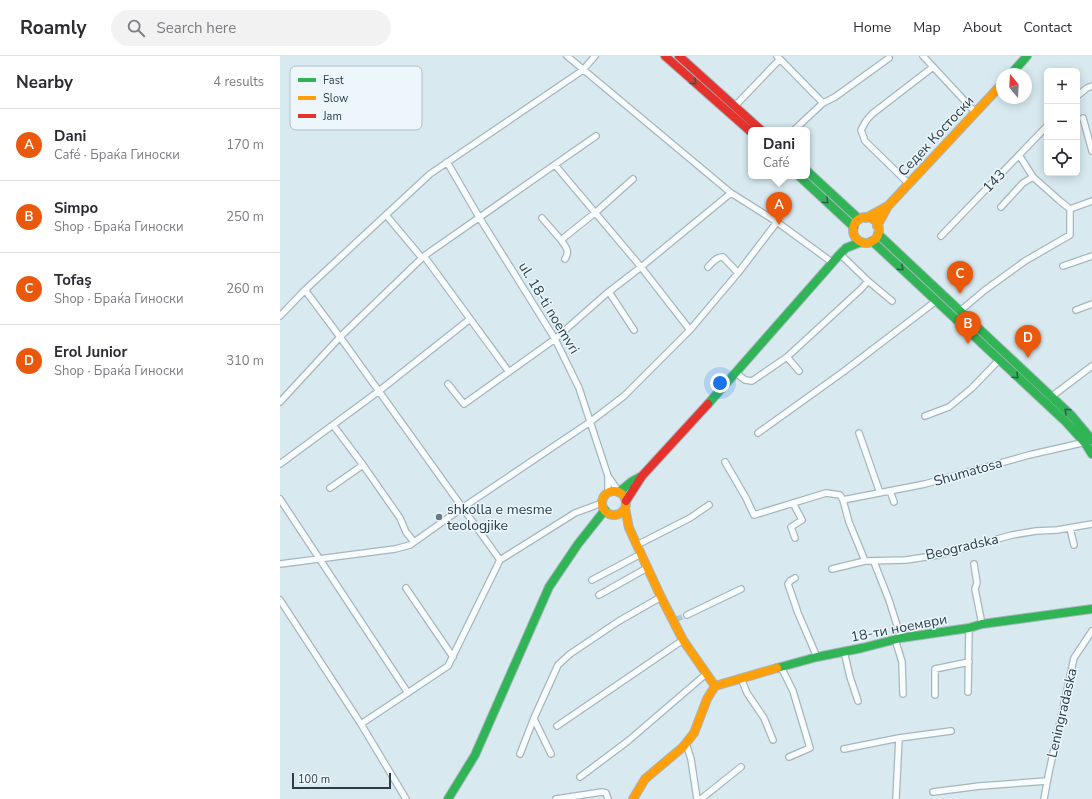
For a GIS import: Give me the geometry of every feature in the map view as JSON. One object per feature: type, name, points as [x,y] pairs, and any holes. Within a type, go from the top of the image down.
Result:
[{"type":"street","points":[[567,56],[731,193],[777,222],[833,262]]},
{"type":"street","points":[[280,316],[305,290],[418,184],[447,162],[583,70],[595,56]]},
{"type":"street","points":[[665,56],[748,129]]},
{"type":"street","points":[[679,56],[758,127]]},
{"type":"street","points":[[923,56],[976,113]]},
{"type":"street","points":[[1016,68],[1027,56]]},
{"type":"street","points":[[735,106],[779,57],[823,103]]},
{"type":"street","points":[[797,127],[823,103],[835,97],[889,58]]},
{"type":"street","points":[[909,184],[865,141],[861,130],[872,114],[933,67]]},
{"type":"street","points":[[1080,94],[1092,86]]},
{"type":"street","name":"Седек Костоски","points":[[888,206],[996,91]]},
{"type":"street","points":[[1083,118],[1092,150]]},
{"type":"street","name":"143","points":[[941,236],[1044,129]]},
{"type":"street","points":[[280,402],[340,337],[423,257],[596,136]]},
{"type":"street","points":[[1019,155],[1033,177],[1070,209]]},
{"type":"street","name":"ul. 18-ti noemvri","points":[[447,162],[479,217],[555,339],[579,388],[608,476],[619,492]]},
{"type":"street","points":[[555,164],[641,267],[690,330]]},
{"type":"street","points":[[810,174],[862,219],[872,220],[878,230],[960,311],[1072,416],[1089,437],[1092,454]]},
{"type":"street","points":[[1001,207],[1023,183],[1033,177]]},
{"type":"street","points":[[561,240],[596,212],[633,179]]},
{"type":"street","points":[[802,179],[853,230],[858,240],[861,242]]},
{"type":"street","points":[[448,384],[464,404],[555,339],[609,292],[731,193]]},
{"type":"street","points":[[1070,209],[1092,201]]},
{"type":"street","points":[[361,724],[448,666],[500,560],[575,513],[608,511],[619,514],[642,476],[736,373],[843,251],[853,230],[862,219],[888,206]]},
{"type":"street","points":[[843,251],[861,242],[869,243],[872,241],[888,206]]},
{"type":"street","points":[[960,311],[985,290],[1025,261],[1070,235],[1070,209]]},
{"type":"street","points":[[386,214],[423,257],[509,372]]},
{"type":"street","points":[[542,218],[568,249],[568,254],[565,259]]},
{"type":"street","points":[[280,564],[395,549],[410,545],[462,508],[590,422],[624,396],[690,330],[738,273],[777,222]]},
{"type":"street","points":[[872,241],[1065,421],[1089,437]]},
{"type":"street","points":[[843,251],[868,281],[892,301]]},
{"type":"street","points":[[708,267],[721,256],[738,273]]},
{"type":"street","points":[[1064,266],[1092,256]]},
{"type":"street","points":[[736,373],[745,380],[752,381],[787,357],[868,281]]},
{"type":"street","points":[[305,290],[380,391],[500,560]]},
{"type":"street","points":[[609,292],[634,330]]},
{"type":"street","points":[[758,433],[843,372],[936,301]]},
{"type":"street","points":[[1076,310],[1092,304]]},
{"type":"street","points":[[280,464],[380,391],[470,319]]},
{"type":"street","points":[[787,357],[799,371]]},
{"type":"street","points":[[925,416],[949,407],[972,388],[999,360]]},
{"type":"street","points":[[1051,397],[1092,366]]},
{"type":"street","points":[[334,425],[400,518],[406,532],[414,542]]},
{"type":"street","points":[[860,433],[880,493]]},
{"type":"street","name":"Shumatosa","points":[[843,500],[925,484],[1089,437]]},
{"type":"street","points":[[725,462],[754,515],[826,493],[840,495],[865,561]]},
{"type":"street","points":[[330,488],[363,465]]},
{"type":"street","name":"ul. 18-ti noemvri","points":[[608,476],[608,493]]},
{"type":"street","points":[[628,528],[608,511],[603,499],[608,493],[619,492],[630,482],[642,476]]},
{"type":"street","points":[[890,491],[894,502]]},
{"type":"street","points":[[619,492],[624,497],[628,528],[661,597],[675,620],[683,640],[715,686],[707,699],[694,733],[686,743],[646,780],[633,799]]},
{"type":"street","points":[[280,499],[408,693]]},
{"type":"street","points":[[793,503],[802,520],[791,527],[795,538]]},
{"type":"street","points":[[637,545],[690,518],[709,505]]},
{"type":"street","points":[[448,799],[475,755],[549,587],[578,544],[608,511]]},
{"type":"street","name":"Beogradska","points":[[832,569],[865,561],[874,562],[906,560],[939,554],[1036,531],[1070,528],[1092,524]]},
{"type":"street","points":[[1070,528],[1074,545]]},
{"type":"street","points":[[592,580],[641,554]]},
{"type":"street","points":[[874,562],[889,600],[898,639],[902,662],[903,694]]},
{"type":"street","points":[[974,564],[977,583],[975,590],[982,624]]},
{"type":"street","points":[[599,596],[647,568]]},
{"type":"street","points":[[795,578],[788,584],[798,613],[817,657]]},
{"type":"street","points":[[406,588],[453,656]]},
{"type":"street","points":[[687,614],[741,589]]},
{"type":"street","points":[[520,754],[558,665],[570,654],[619,621],[661,597]]},
{"type":"street","points":[[280,600],[361,724],[406,799]]},
{"type":"street","name":"18-ти ноември","points":[[715,686],[817,657],[898,639],[969,628],[982,624],[1092,609]]},
{"type":"street","points":[[968,692],[969,628]]},
{"type":"street","name":"Leningradaska","points":[[1044,799],[1074,658],[1092,631]]},
{"type":"street","points":[[557,726],[683,640]]},
{"type":"street","points":[[844,651],[850,678],[858,701]]},
{"type":"street","points":[[935,695],[935,669],[969,662]]},
{"type":"street","points":[[781,668],[793,691],[810,748],[789,757]]},
{"type":"street","points":[[580,777],[628,741],[706,674]]},
{"type":"street","points":[[741,678],[746,693],[764,718],[774,740]]},
{"type":"street","points":[[534,719],[551,754]]},
{"type":"street","points":[[844,749],[899,738],[951,731]]},
{"type":"street","points":[[896,799],[899,738]]},
{"type":"street","points":[[686,743],[697,799]]},
{"type":"street","points":[[701,799],[741,766]]},
{"type":"street","points":[[933,792],[1047,780]]},
{"type":"street","points":[[556,799],[602,792],[606,793],[608,799]]},
{"type":"tunnel","points":[[677,619],[687,615]]},
{"type":"traffic: fast","points":[[1016,68],[1027,56]]},
{"type":"traffic: fast","points":[[810,174],[859,219]]},
{"type":"traffic: fast","points":[[802,179],[854,227]]},
{"type":"traffic: fast","points":[[878,234],[1072,416],[1092,440]]},
{"type":"traffic: fast","points":[[872,241],[1065,421],[1085,443],[1092,454]]},
{"type":"traffic: fast","points":[[708,404],[840,254],[846,248],[861,242]]},
{"type":"traffic: fast","points":[[619,492],[631,482],[642,476]]},
{"type":"traffic: fast","points":[[448,799],[475,755],[549,587],[578,544],[605,510]]},
{"type":"traffic: fast","points":[[777,668],[817,657],[901,638],[969,628],[982,624],[1092,609]]},
{"type":"traffic: slow","points":[[877,226],[888,206],[996,90]]},
{"type":"traffic: slow","points":[[866,218],[888,206]]},
{"type":"traffic: slow","points":[[866,217],[875,221],[879,230],[875,239],[866,243],[857,239],[853,230],[857,221],[866,217]]},
{"type":"traffic: slow","points":[[614,491],[619,492],[625,498],[626,503],[625,508],[619,514],[614,515],[609,514],[603,508],[602,503],[603,498],[609,492],[614,491]]},
{"type":"traffic: slow","points":[[625,508],[629,528],[661,597],[683,640],[715,686]]},
{"type":"traffic: slow","points":[[633,799],[645,779],[683,747],[694,733],[707,699],[715,686],[777,668]]},
{"type":"traffic: jam","points":[[665,56],[748,129]]},
{"type":"traffic: jam","points":[[679,56],[758,127]]},
{"type":"traffic: jam","points":[[626,501],[642,476],[708,404]]},
{"type":"place","name":"Dani","points":[[779,225]]},
{"type":"place","name":"Tofaş","points":[[960,294]]},
{"type":"place","name":"Simpo","points":[[968,344]]},
{"type":"place","name":"Erol Junior","points":[[1028,358]]},
{"type":"place","name":"shkolla e mesme teologjike","points":[[439,517]]}]
